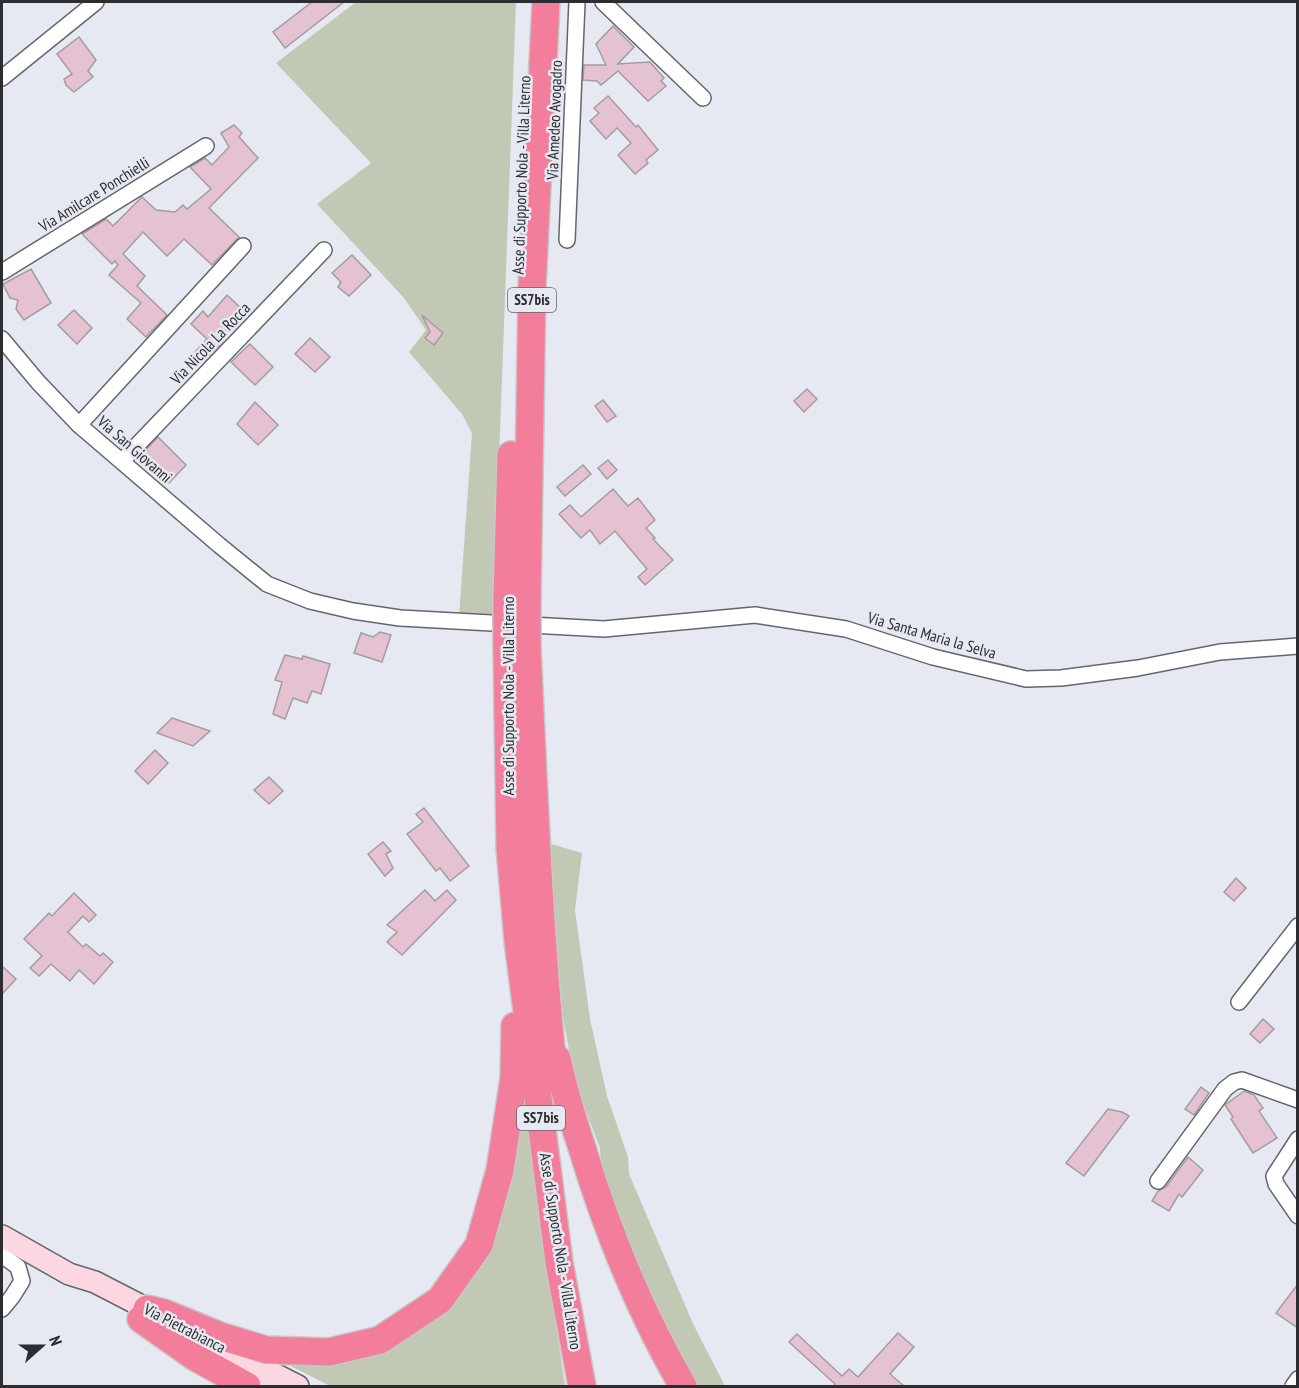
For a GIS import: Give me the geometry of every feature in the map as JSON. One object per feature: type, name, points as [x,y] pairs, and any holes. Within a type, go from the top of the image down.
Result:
[{"type":"highway","name":"Asse di Supporto Nola - Villa Literno","points":[[528,2],[514,329],[517,647],[523,851],[518,941],[559,1262],[582,1386]]},
{"type":"highway","name":"Asse di Supporto Nola - Villa Literno","points":[[517,599],[546,2]]},
{"type":"highway","name":"Asse di Supporto Nola - Villa Literno","points":[[523,851],[547,1009],[564,1178],[601,1386]]},
{"type":"highway","points":[[144,1314],[164,1313],[219,1336],[266,1350],[329,1352],[380,1340],[440,1300],[479,1245],[500,1170],[514,1078],[518,941]]},
{"type":"highway","points":[[547,1009],[562,1082],[602,1214],[666,1357],[683,1386]]},
{"type":"highway","points":[[144,1314],[195,1357],[247,1386]]},
{"type":"main road","name":"Via Pietrabianca","points":[[2,1236],[69,1274],[95,1282],[264,1386]]},
{"type":"main road","name":"Via Pietrabianca","points":[[144,1314],[298,1386]]},
{"type":"street","points":[[2,78],[96,2]]},
{"type":"street","name":"Via Amedeo Avogadro","points":[[567,240],[577,2]]},
{"type":"street","points":[[603,2],[703,98]]},
{"type":"street","name":"Via Amilcare Ponchielli","points":[[2,272],[206,146]]},
{"type":"street","points":[[79,424],[243,246]]},
{"type":"street","name":"Via Nicola La Rocca","points":[[122,461],[324,250]]},
{"type":"street","name":"Via San Giovanni","points":[[2,339],[38,382],[79,424],[267,584],[310,601],[353,611],[400,618],[555,626]]},
{"type":"street","name":"Via Santa Maria la Selva","points":[[555,626],[604,629],[755,615],[846,629],[933,657],[1026,679],[1061,678],[1138,668],[1220,652],[1298,646]]},
{"type":"street","points":[[1239,1002],[1298,926]]},
{"type":"street","points":[[1158,1181],[1225,1089],[1234,1082],[1242,1080],[1298,1100]]},
{"type":"street","points":[[1298,1139],[1274,1176],[1276,1184],[1298,1216]]},
{"type":"street","points":[[2,1255],[18,1267],[22,1281],[2,1309]]},
{"type":"street","points":[[1293,1386],[1298,1379]]},
{"type":"green space","points":[[356,2],[516,2],[493,619],[459,617],[472,433],[462,414],[409,352],[426,330],[404,298],[317,204],[371,163],[276,63]]},
{"type":"green space","points":[[548,843],[582,853],[575,910],[590,1019],[607,1096],[628,1157],[629,1174],[694,1326],[725,1386],[694,1386],[662,1331],[603,1185],[600,1148],[575,1082],[563,1017]]},
{"type":"green space","points":[[521,1086],[565,1386],[330,1386],[285,1363],[451,1300]]},
{"type":"building","points":[[312,2],[344,2],[285,48],[273,32]]},
{"type":"building","points":[[613,26],[634,47],[618,64],[650,62],[664,78],[661,81],[666,86],[648,101],[618,71],[601,85],[597,81],[583,80],[584,65],[606,65],[596,44]]},
{"type":"building","points":[[79,37],[96,60],[88,71],[93,77],[74,92],[66,85],[64,79],[72,74],[57,54]]},
{"type":"building","points":[[608,96],[636,127],[638,125],[658,150],[635,174],[618,155],[631,143],[617,128],[606,139],[590,121],[599,113],[594,108]]},
{"type":"building","points":[[234,125],[242,133],[239,137],[258,158],[209,208],[239,237],[212,265],[184,239],[167,256],[143,232],[123,254],[145,276],[137,286],[167,315],[146,337],[127,319],[141,303],[109,275],[118,265],[115,261],[112,264],[82,234],[106,219],[113,226],[142,197],[156,210],[175,212],[183,205],[187,209],[211,189],[190,167],[205,158],[212,165],[229,147],[221,133]]},
{"type":"building","points":[[352,255],[371,275],[349,296],[338,287],[341,282],[332,273]]},
{"type":"building","points":[[31,269],[51,303],[24,320],[16,309],[18,300],[10,298],[3,284]]},
{"type":"building","points":[[227,295],[244,311],[219,338],[223,341],[204,361],[195,352],[207,339],[191,324],[203,311],[208,317]]},
{"type":"building","points":[[74,310],[92,328],[77,344],[58,325]]},
{"type":"building","points":[[422,315],[443,333],[434,345],[425,338],[430,332]]},
{"type":"building","points":[[310,338],[330,357],[315,372],[295,354]]},
{"type":"building","points":[[250,344],[273,367],[255,385],[231,362]]},
{"type":"building","points":[[807,389],[817,399],[804,412],[794,401]]},
{"type":"building","points":[[603,400],[616,416],[607,422],[595,406]]},
{"type":"building","points":[[255,402],[278,425],[258,445],[237,424]]},
{"type":"building","points":[[158,437],[186,465],[169,483],[139,457]]},
{"type":"building","points":[[608,460],[617,470],[607,479],[598,468]]},
{"type":"building","points":[[583,465],[591,474],[565,496],[557,487]]},
{"type":"building","points":[[613,489],[628,506],[638,498],[655,520],[646,528],[673,560],[645,585],[638,577],[647,569],[615,531],[600,544],[590,530],[581,538],[559,514],[570,505],[581,517]]},
{"type":"building","points":[[380,632],[391,635],[382,662],[354,653],[361,633],[373,637]]},
{"type":"building","points":[[285,655],[302,659],[303,656],[330,664],[321,694],[312,691],[307,703],[293,698],[285,719],[273,714],[282,682],[275,680]]},
{"type":"building","points":[[172,718],[210,731],[193,746],[157,733]]},
{"type":"building","points":[[155,750],[168,763],[148,784],[135,771]]},
{"type":"building","points":[[269,777],[283,791],[269,804],[254,790]]},
{"type":"building","points":[[424,808],[469,866],[450,881],[440,868],[436,871],[407,834],[423,822],[416,814]]},
{"type":"building","points":[[383,842],[391,851],[386,854],[393,868],[385,876],[368,854]]},
{"type":"building","points":[[1236,878],[1246,888],[1234,901],[1224,892]]},
{"type":"building","points":[[425,890],[435,901],[447,890],[456,900],[402,955],[387,942],[397,932],[387,925]]},
{"type":"building","points":[[74,893],[96,915],[89,922],[83,916],[68,932],[83,947],[86,944],[100,956],[103,953],[113,962],[94,984],[79,970],[70,981],[51,964],[39,976],[30,968],[42,956],[24,939],[49,913],[52,916]]},
{"type":"building","points":[[2,966],[16,979],[2,994]]},
{"type":"building","points":[[1263,1019],[1274,1029],[1260,1043],[1250,1034]]},
{"type":"building","points":[[1201,1087],[1209,1093],[1194,1115],[1185,1109]]},
{"type":"building","points":[[1244,1091],[1254,1095],[1263,1108],[1259,1111],[1277,1138],[1253,1153],[1231,1119],[1233,1117],[1225,1105]]},
{"type":"building","points":[[1108,1109],[1129,1116],[1084,1176],[1066,1163]]},
{"type":"building","points":[[1188,1157],[1203,1170],[1182,1197],[1179,1194],[1169,1211],[1152,1201],[1158,1191],[1166,1187]]},
{"type":"building","points":[[1298,1284],[1298,1328],[1276,1313]]},
{"type":"building","points":[[898,1333],[914,1347],[890,1374],[904,1386],[833,1386],[835,1384],[789,1342],[797,1334],[842,1376],[849,1369],[858,1377]]}]
